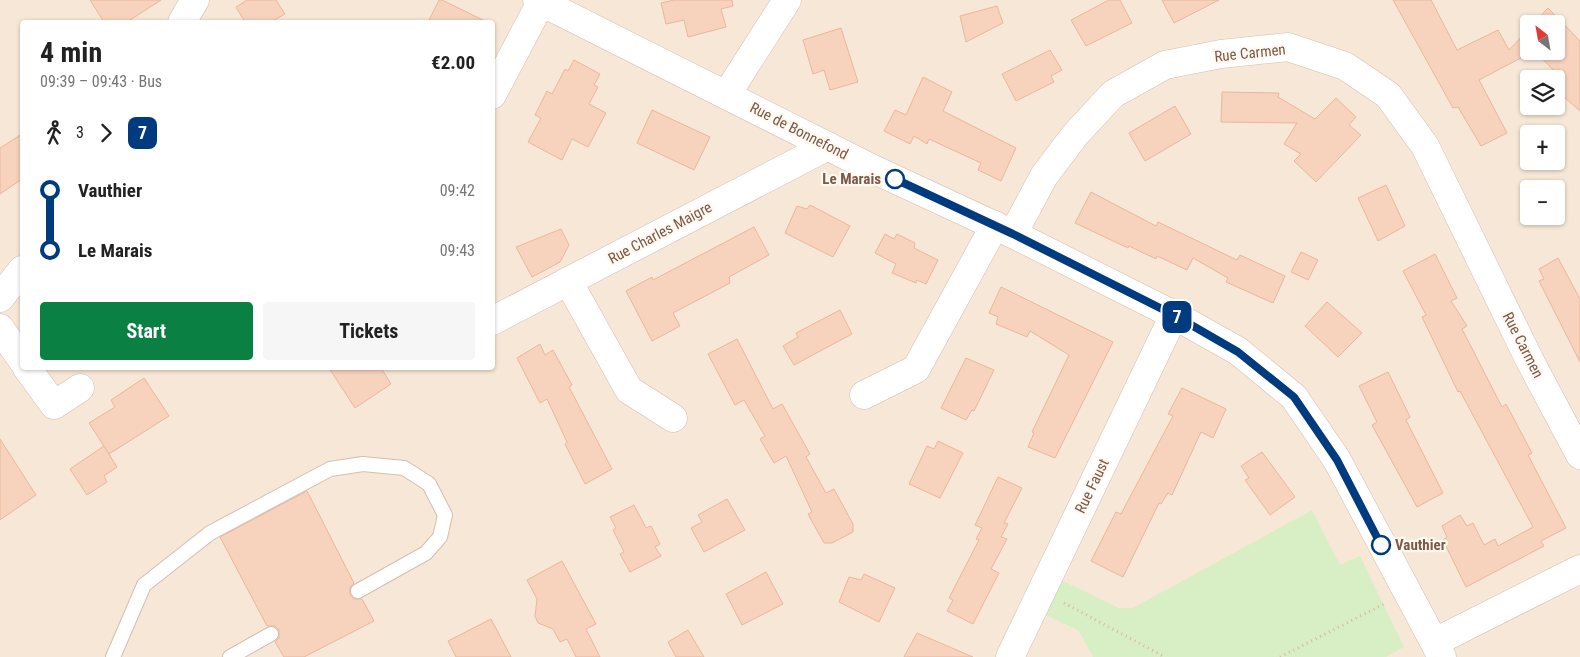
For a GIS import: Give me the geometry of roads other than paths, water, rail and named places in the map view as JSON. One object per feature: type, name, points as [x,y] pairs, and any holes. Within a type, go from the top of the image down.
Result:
[{"type":"street","points":[[183,20],[195,0]]},
{"type":"street","points":[[727,94],[787,0]]},
{"type":"street","points":[[495,90],[539,1]]},
{"type":"street","name":"Rue de Bonnefond","points":[[539,1],[828,146],[1004,230],[1174,315],[1238,352],[1294,397],[1337,460],[1438,649]]},
{"type":"street","name":"Rue Carmen","points":[[864,395],[916,369],[1004,230],[1074,135],[1113,94],[1165,65],[1221,54],[1288,47],[1345,66],[1388,95],[1425,146],[1530,361],[1580,455]]},
{"type":"street","name":"Rue Charles Maigre","points":[[495,319],[828,146]]},
{"type":"street","points":[[0,298],[20,273]]},
{"type":"street","points":[[568,281],[629,390],[673,418]]},
{"type":"street","name":"Rue Faust","points":[[1010,657],[1174,315]]},
{"type":"street","points":[[0,328],[20,357]]},
{"type":"street","points":[[29,370],[54,406],[80,388]]},
{"type":"street","points":[[1438,649],[1580,569]]},
{"type":"lane","points":[[113,657],[144,585],[210,533],[330,469],[363,464],[404,468],[429,484],[445,515],[440,537],[426,553],[358,591]]},
{"type":"lane","points":[[230,657],[271,634]]},
{"type":"place","name":"Le Marais","points":[[895,179]]},
{"type":"place","name":"Vauthier","points":[[1381,545]]}]
